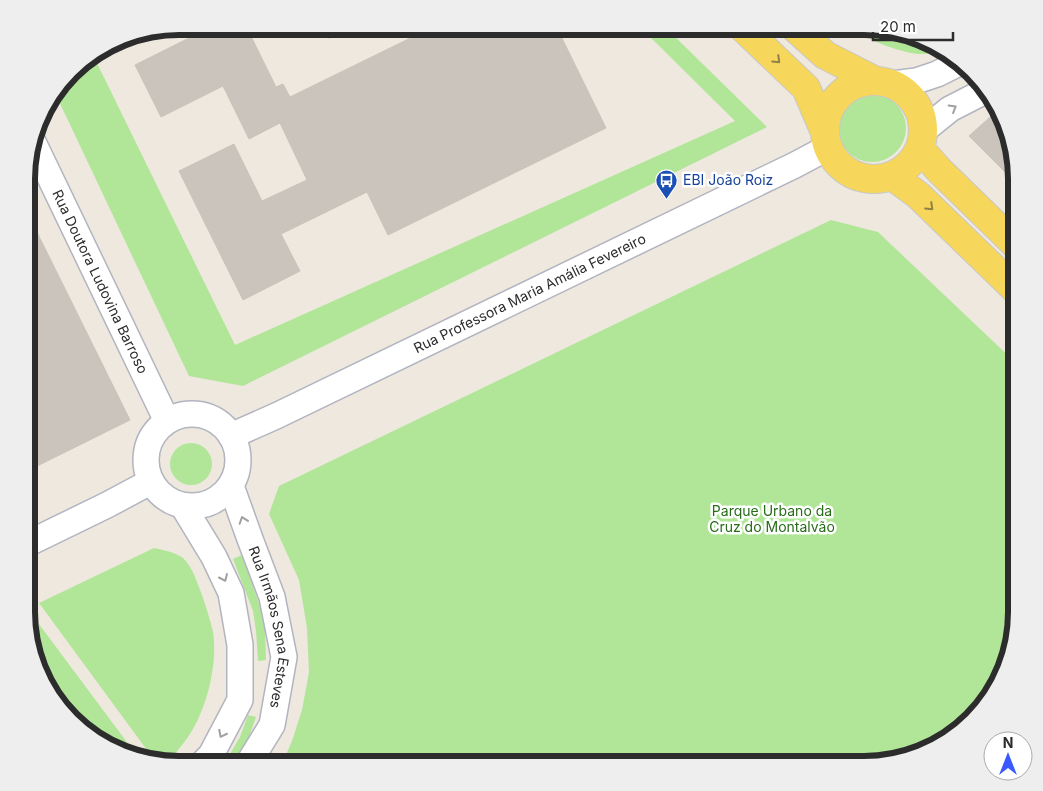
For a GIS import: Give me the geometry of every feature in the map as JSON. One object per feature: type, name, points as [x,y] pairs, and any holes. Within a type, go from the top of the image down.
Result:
[{"type":"main road","points":[[751,35],[806,88],[836,161],[848,172],[862,178],[878,179],[892,176],[904,169],[913,160],[922,140],[922,116],[915,102],[906,92],[825,55],[804,35]]},
{"type":"main road","points":[[826,139],[827,114],[834,100],[845,90],[859,83],[883,82]]},
{"type":"main road","points":[[922,140],[940,171],[1008,237]]},
{"type":"main road","points":[[892,176],[918,194],[1008,282]]},
{"type":"street","points":[[883,82],[916,82],[953,66]]},
{"type":"street","points":[[922,140],[950,109],[980,95]]},
{"type":"street","name":"Rua Professora Maria Amália Fevereiro","points":[[231,436],[786,170],[826,139]]},
{"type":"street","name":"Rua Doutora Ludovina Barroso","points":[[38,151],[167,421]]},
{"type":"street","points":[[195,414],[209,418],[222,425],[231,436],[236,448],[238,461],[236,474],[231,486],[222,496],[210,503],[183,506],[168,500],[150,482],[145,461],[148,445],[155,431],[167,421],[181,415],[195,414]]},
{"type":"street","points":[[35,540],[150,482]]},
{"type":"street","name":"Rua Irmãos Sena Esteves","points":[[231,486],[272,597],[284,657],[272,726],[253,756]]},
{"type":"street","name":"Rua Irmãos Sena Esteves","points":[[183,506],[214,557],[231,593],[240,645],[240,700],[210,756]]},
{"type":"green space","points":[[327,35],[337,35],[329,39]]},
{"type":"green space","points":[[648,35],[673,35],[767,127],[243,386],[189,376],[58,100],[77,77],[96,61],[235,345],[735,121]]},
{"type":"green space","points":[[863,35],[892,38],[932,52],[916,54],[907,52],[875,42]]},
{"type":"green space","points":[[872,94],[885,97],[896,104],[903,115],[906,128],[903,141],[896,152],[885,159],[872,162],[859,159],[848,152],[841,141],[838,128],[841,115],[848,104],[859,97]]},
{"type":"green space","name":"Parque Urbano da Cruz do Montalvão","points":[[831,220],[878,232],[1008,355],[1008,621],[1005,640],[997,667],[984,692],[959,720],[936,737],[919,745],[883,755],[285,756],[302,710],[309,672],[307,628],[299,580],[269,514],[279,486]]},
{"type":"green space","points":[[195,443],[203,446],[209,452],[212,464],[209,476],[203,482],[187,485],[179,482],[173,476],[170,460],[173,452],[179,446]]},
{"type":"green space","points":[[154,548],[183,558],[196,580],[206,609],[213,632],[214,657],[210,685],[196,723],[172,756],[149,753],[39,603]]},
{"type":"green space","points":[[242,555],[261,609],[265,629],[266,660],[258,661],[253,611],[233,559]]},
{"type":"green space","points":[[35,619],[131,747],[99,732],[77,714],[59,692],[46,667],[40,649]]},
{"type":"green space","points":[[248,715],[256,717],[249,737],[239,756],[229,756],[240,737]]},
{"type":"building","points":[[195,35],[250,35],[276,87],[283,84],[290,97],[417,35],[560,35],[606,128],[388,235],[367,192],[281,234],[300,271],[243,300],[179,171],[234,144],[262,201],[307,180],[280,123],[249,139],[223,86],[161,117],[135,65]]},
{"type":"building","points":[[993,115],[1003,142],[1008,175],[969,136]]},
{"type":"building","points":[[35,228],[130,420],[35,467]]},
{"type":"place","name":"EBI João Roiz","points":[[667,199]]}]
